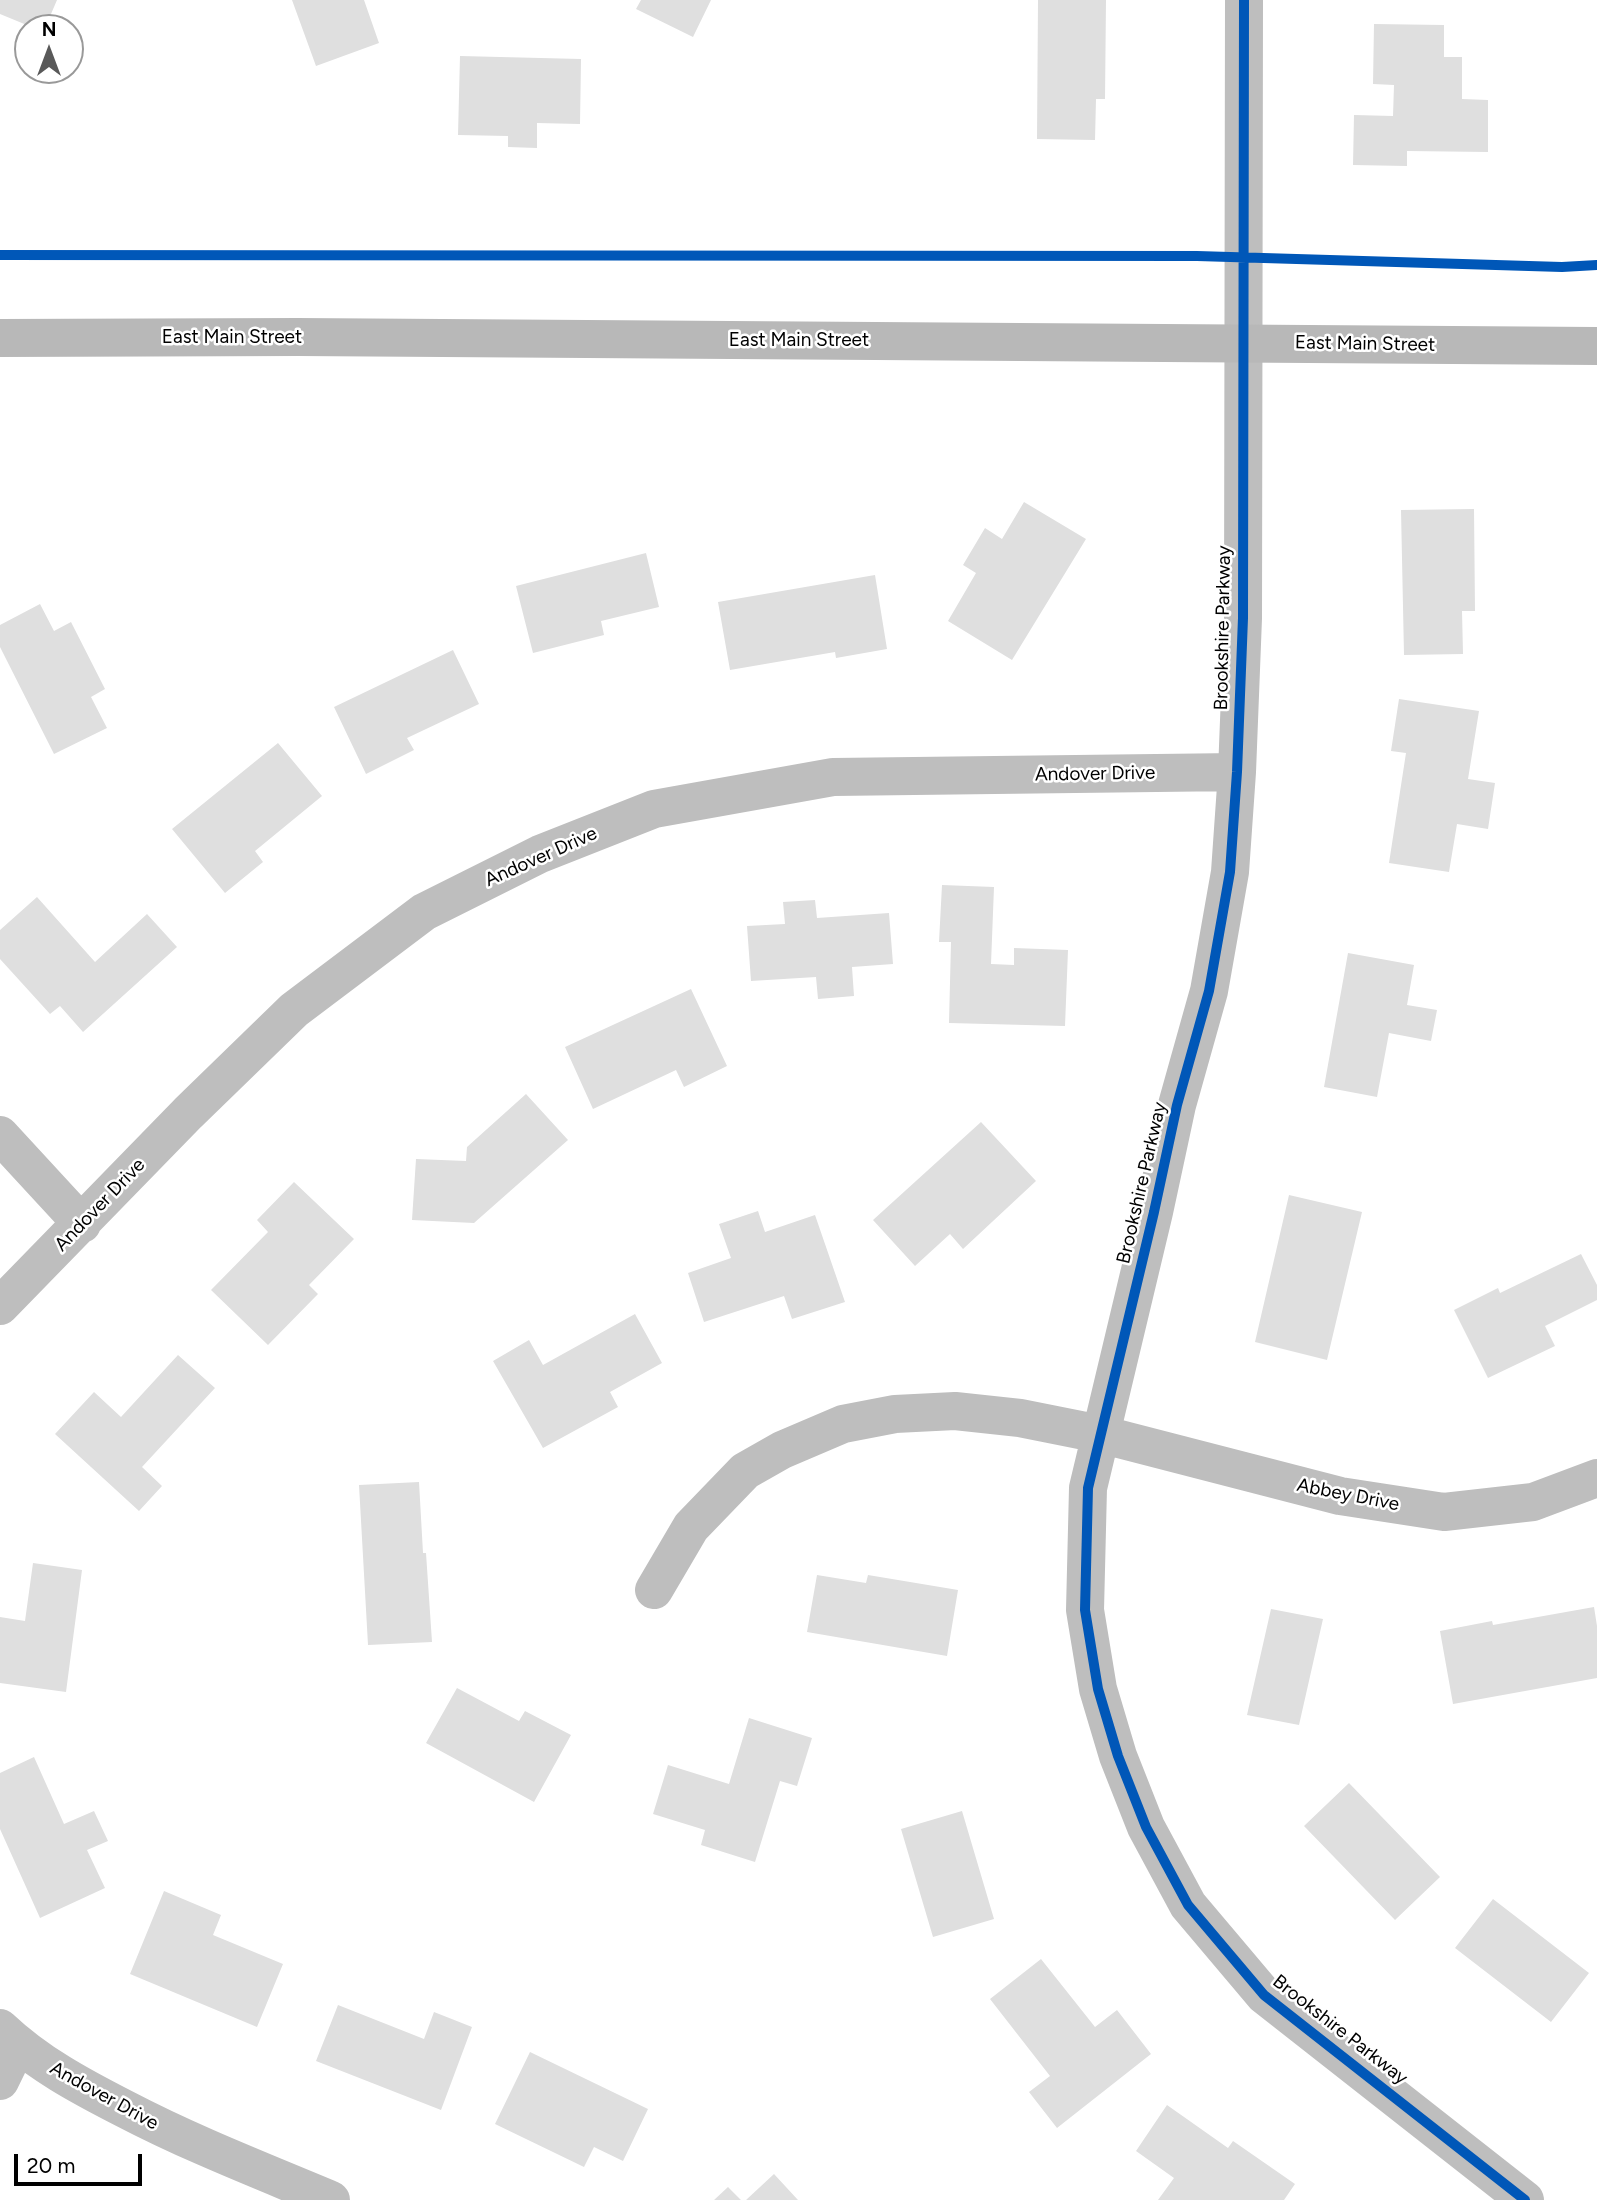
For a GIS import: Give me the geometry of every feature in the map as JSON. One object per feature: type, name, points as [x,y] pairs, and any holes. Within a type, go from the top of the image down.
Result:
[{"type":"main road","name":"East Main Street","points":[[0,338],[298,337],[1597,346]]},
{"type":"street","name":"Brookshire Parkway","points":[[1244,0],[1243,618],[1230,872],[1214,963],[1177,1105],[1088,1488],[1085,1610],[1097,1689],[1118,1756],[1146,1827],[1188,1905],[1264,1995],[1525,2200]]},
{"type":"street","name":"Andover Drive","points":[[0,1306],[188,1113],[294,1010],[424,912],[540,854],[654,809],[833,777],[1237,772]]},
{"type":"street","points":[[0,1135],[82,1224]]},
{"type":"street","name":"Abbey Drive","points":[[654,1590],[691,1527],[745,1471],[782,1450],[844,1424],[895,1414],[955,1411],[1020,1418],[1100,1434],[1340,1496],[1444,1512],[1532,1502],[1597,1478]]},
{"type":"street","name":"Andover Drive","points":[[9,2036],[66,2079],[177,2136],[331,2200]]},
{"type":"street","points":[[0,2081],[9,2036]]},
{"type":"building","points":[[0,0],[57,0],[51,14],[14,14],[14,20],[0,14]]},
{"type":"building","points":[[292,0],[364,0],[379,43],[316,66]]},
{"type":"building","points":[[641,0],[711,0],[693,37],[636,9]]},
{"type":"building","points":[[1038,0],[1106,0],[1105,99],[1096,99],[1095,140],[1037,139]]},
{"type":"building","points":[[1374,24],[1444,25],[1444,57],[1462,57],[1462,99],[1488,100],[1488,152],[1407,151],[1407,166],[1353,165],[1354,115],[1393,116],[1394,85],[1373,84]]},
{"type":"building","points":[[460,56],[581,59],[580,124],[537,123],[537,148],[508,147],[508,136],[458,135]]},
{"type":"building","points":[[1024,502],[1086,539],[1012,660],[948,621],[976,573],[963,565],[985,528],[1002,539]]},
{"type":"building","points":[[1474,509],[1475,611],[1462,611],[1463,654],[1404,655],[1401,510]]},
{"type":"building","points":[[646,553],[659,607],[601,621],[604,635],[533,653],[516,586]]},
{"type":"building","points":[[875,575],[887,649],[836,658],[835,652],[730,670],[718,602]]},
{"type":"building","points":[[40,604],[54,631],[71,622],[105,689],[91,697],[107,728],[54,754],[0,647],[0,625]]},
{"type":"building","points":[[453,650],[479,704],[407,738],[414,750],[366,774],[334,707]]},
{"type":"building","points":[[1399,699],[1479,711],[1468,779],[1495,783],[1488,829],[1457,824],[1449,872],[1389,863],[1406,753],[1391,751]]},
{"type":"building","points":[[278,743],[322,796],[255,851],[263,862],[225,893],[172,829]]},
{"type":"building","points":[[942,885],[994,887],[991,964],[1014,965],[1014,948],[1068,950],[1065,1026],[949,1023],[951,942],[939,942]]},
{"type":"building","points":[[37,897],[95,962],[147,914],[177,947],[83,1032],[60,1006],[50,1014],[0,959],[0,930]]},
{"type":"building","points":[[815,900],[817,918],[889,913],[893,964],[852,967],[854,996],[818,999],[816,977],[751,981],[747,926],[785,924],[783,902]]},
{"type":"building","points":[[1348,953],[1414,965],[1407,1005],[1437,1010],[1431,1041],[1389,1033],[1377,1097],[1324,1087]]},
{"type":"building","points":[[691,989],[727,1066],[684,1087],[676,1070],[593,1109],[565,1047]]},
{"type":"building","points":[[526,1094],[568,1140],[474,1223],[412,1220],[416,1159],[466,1161],[467,1147]]},
{"type":"building","points":[[981,1122],[1036,1181],[963,1249],[950,1234],[915,1266],[873,1220]]},
{"type":"building","points":[[294,1182],[354,1239],[309,1285],[318,1294],[268,1345],[211,1290],[268,1232],[257,1220]]},
{"type":"building","points":[[1289,1195],[1362,1212],[1327,1360],[1255,1342]]},
{"type":"building","points":[[758,1211],[765,1232],[815,1215],[845,1302],[792,1319],[784,1296],[704,1322],[688,1273],[731,1258],[719,1224]]},
{"type":"building","points":[[1581,1254],[1597,1285],[1597,1300],[1545,1326],[1555,1346],[1488,1378],[1454,1310],[1498,1288],[1500,1293]]},
{"type":"building","points":[[635,1314],[662,1363],[610,1392],[618,1407],[543,1448],[493,1361],[529,1340],[543,1365]]},
{"type":"building","points":[[178,1355],[215,1388],[142,1467],[162,1486],[139,1511],[55,1434],[94,1392],[121,1417]]},
{"type":"building","points":[[419,1482],[432,1642],[368,1645],[359,1485]]},
{"type":"building","points":[[33,1563],[82,1570],[66,1692],[0,1683],[0,1617],[25,1621]]},
{"type":"building","points":[[817,1575],[866,1583],[868,1575],[958,1590],[947,1656],[807,1632]]},
{"type":"building","points":[[1594,1607],[1597,1626],[1597,1678],[1453,1704],[1440,1631],[1492,1621],[1493,1625]]},
{"type":"building","points":[[1271,1609],[1323,1619],[1299,1725],[1247,1715]]},
{"type":"building","points":[[457,1688],[519,1721],[525,1711],[571,1735],[534,1802],[426,1743]]},
{"type":"building","points":[[749,1718],[812,1738],[797,1786],[780,1781],[755,1862],[701,1845],[705,1830],[653,1814],[668,1765],[729,1784]]},
{"type":"building","points":[[34,1757],[64,1824],[94,1811],[108,1841],[87,1850],[105,1888],[40,1918],[0,1829],[0,1773]]},
{"type":"building","points":[[1349,1783],[1440,1877],[1395,1920],[1304,1826]]},
{"type":"building","points":[[962,1811],[994,1919],[933,1937],[901,1829]]},
{"type":"building","points":[[164,1891],[221,1915],[213,1935],[283,1964],[257,2027],[130,1974]]},
{"type":"building","points":[[1493,1899],[1589,1973],[1551,2022],[1455,1948]]},
{"type":"building","points":[[1041,1959],[1095,2027],[1117,2010],[1151,2054],[1057,2128],[1029,2092],[1050,2076],[990,1999]]},
{"type":"building","points":[[338,2005],[424,2039],[434,2012],[472,2027],[441,2110],[316,2061]]},
{"type":"building","points":[[530,2052],[648,2109],[623,2161],[594,2147],[584,2167],[495,2124]]},
{"type":"building","points":[[1167,2105],[1228,2148],[1233,2141],[1295,2184],[1284,2200],[1158,2200],[1174,2178],[1136,2151]]},
{"type":"building","points":[[774,2174],[798,2200],[746,2200]]},
{"type":"building","points":[[728,2187],[741,2200],[714,2200]]},
{"type":"cycle path","points":[[1244,0],[1243,618],[1230,872],[1209,991],[1177,1105],[1088,1488],[1085,1610],[1098,1689],[1118,1756],[1146,1827],[1188,1905],[1264,1995],[1525,2200]]},
{"type":"cycle path","points":[[0,255],[1197,256],[1562,267],[1597,265]]}]
